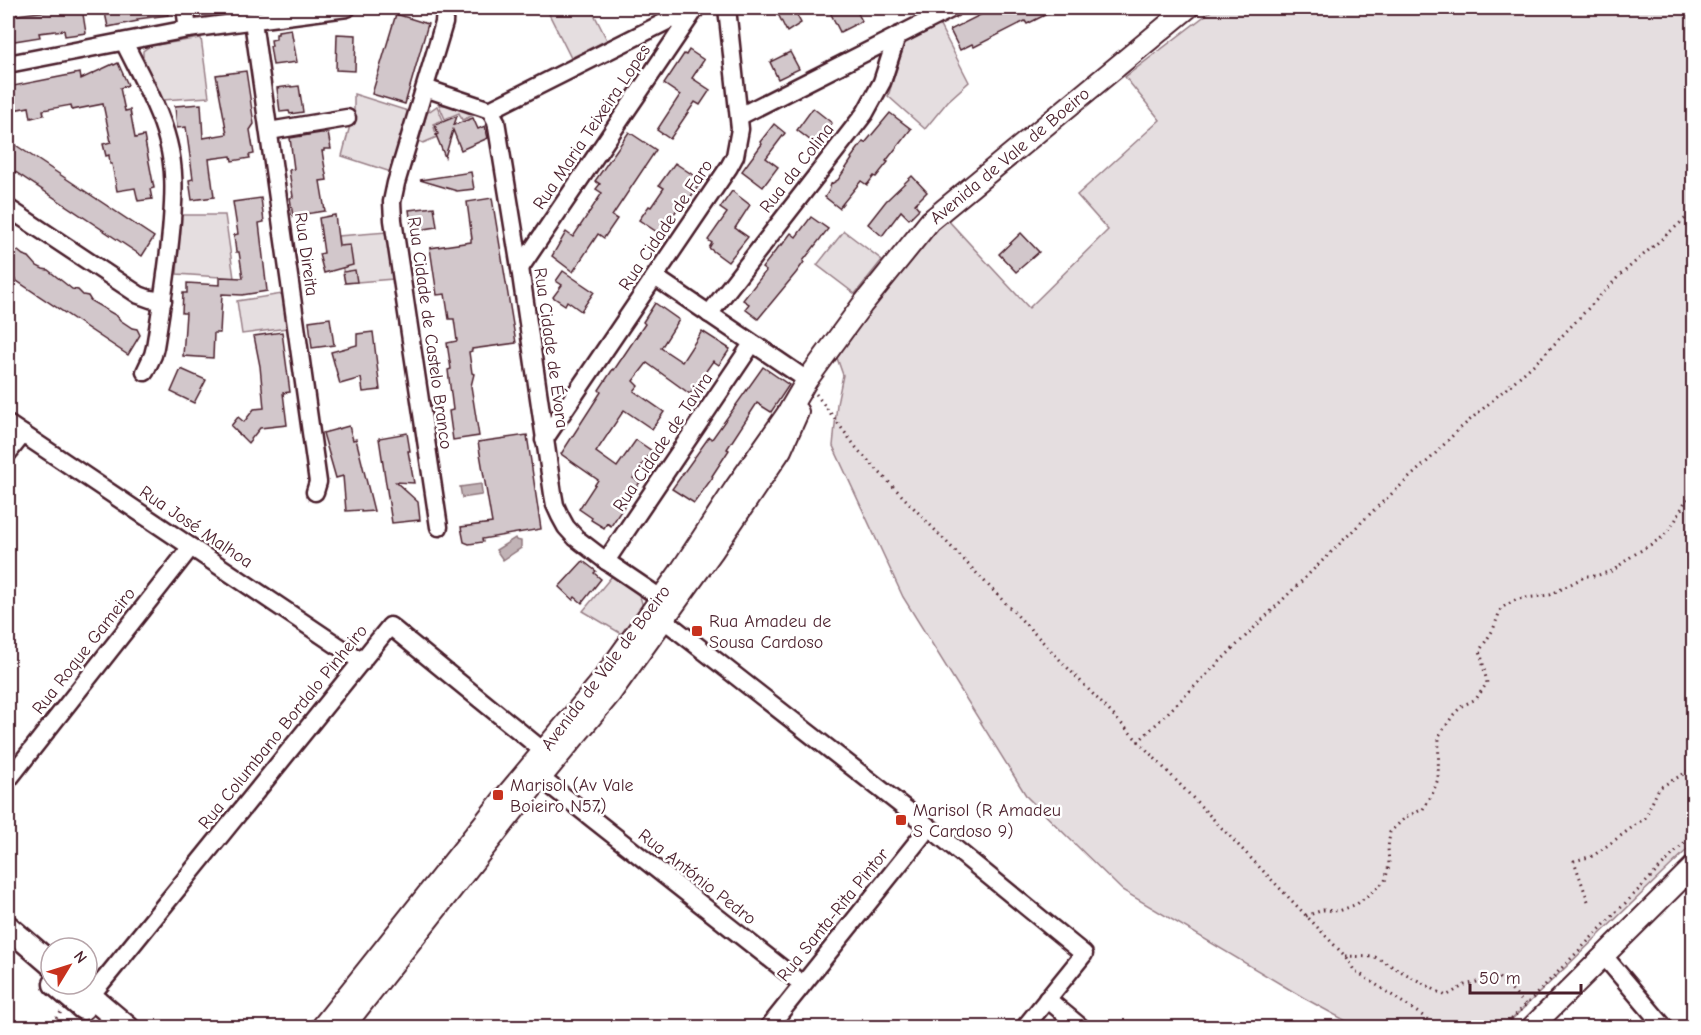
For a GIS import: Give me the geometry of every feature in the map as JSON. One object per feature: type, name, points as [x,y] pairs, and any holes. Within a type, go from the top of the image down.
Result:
[{"type":"main road","points":[[8,927],[39,954]]},
{"type":"main road","points":[[8,945],[39,971]]},
{"type":"main road","points":[[82,996],[106,1028]]},
{"type":"main road","points":[[82,996],[128,1028]]},
{"type":"street","points":[[185,8],[188,29]]},
{"type":"street","points":[[8,64],[188,29],[347,8]]},
{"type":"street","name":"Rua Cidade de Castelo Branco","points":[[439,527],[392,201],[444,23],[445,8]]},
{"type":"street","points":[[425,88],[490,110],[694,8]]},
{"type":"street","name":"Rua Maria Teixeira Lopes","points":[[520,268],[694,8]]},
{"type":"street","name":"Rua Cidade de Faro","points":[[544,440],[735,156],[739,142],[740,116],[727,8]]},
{"type":"street","points":[[740,116],[953,8]]},
{"type":"street","name":"Avenida de Vale de Boeiro","points":[[321,1028],[549,756],[600,683],[663,609],[807,380],[862,305],[930,221],[1188,8]]},
{"type":"street","name":"Rua Direita","points":[[253,21],[318,482],[315,492]]},
{"type":"street","name":"Rua da Colina","points":[[709,314],[865,113],[882,82],[897,36]]},
{"type":"street","points":[[124,42],[164,126],[173,167],[170,245],[163,301],[153,355],[145,372]]},
{"type":"street","name":"Rua Cidade de Évora","points":[[490,110],[499,134],[553,494],[566,527],[576,538],[1084,954],[1047,999]]},
{"type":"street","points":[[269,131],[347,118]]},
{"type":"street","points":[[8,208],[139,295],[163,301]]},
{"type":"street","points":[[655,277],[807,380]]},
{"type":"street","name":"Rua Cidade de Tavira","points":[[606,561],[752,344]]},
{"type":"street","name":"Rua José Malhoa","points":[[8,424],[362,662]]},
{"type":"street","points":[[8,453],[22,434]]},
{"type":"street","name":"Rua Roque Gameiro","points":[[8,780],[191,547]]},
{"type":"street","name":"Rua Columbano Bordalo Pinheiro","points":[[99,976],[390,626],[549,756]]},
{"type":"street","name":"Avenida de Vale de Boeiro","points":[[343,1028],[534,773]]},
{"type":"street","name":"Rua António Pedro","points":[[534,773],[802,984]]},
{"type":"street","name":"Rua Santa-Rita Pintor","points":[[768,1028],[929,827]]},
{"type":"street","points":[[1531,1028],[1694,866]]},
{"type":"street","points":[[1604,956],[1665,1028]]},
{"type":"street","points":[[1024,1028],[1047,999],[1082,1028]]},
{"type":"path","points":[[1138,742],[1376,508],[1455,433],[1541,358],[1619,276],[1694,211]]},
{"type":"path","points":[[807,380],[858,450],[1345,956],[1354,970],[1441,1028]]},
{"type":"path","points":[[1306,916],[1323,910],[1339,911],[1358,904],[1385,880],[1389,866],[1390,832],[1406,817],[1423,809],[1432,795],[1438,779],[1439,736],[1454,714],[1462,706],[1476,699],[1487,683],[1480,650],[1493,630],[1501,608],[1517,599],[1550,595],[1586,576],[1612,571],[1663,537],[1674,523],[1685,502],[1694,496]]},
{"type":"path","points":[[1587,901],[1574,861],[1593,856],[1645,818],[1659,788],[1694,768]]},
{"type":"path","points":[[1503,1028],[1694,833]]},
{"type":"path","points":[[1345,956],[1375,957],[1446,996],[1465,985],[1497,977],[1525,1004]]},
{"type":"shaded area","points":[[562,8],[591,8],[607,40],[571,58],[549,14]]},
{"type":"shaded area","points":[[1215,8],[1693,8],[1693,844],[1504,1027],[1357,1027],[1122,890],[1027,797],[903,597],[833,446],[837,404],[843,375],[837,358],[873,302],[945,217],[1029,308],[1108,230],[1077,195],[1160,120],[1125,77]]},
{"type":"shaded area","points":[[939,24],[969,82],[948,101],[925,129],[888,96],[905,43]]},
{"type":"shaded area","points":[[201,38],[209,97],[162,100],[143,60],[143,51],[150,46]]},
{"type":"shaded area","points":[[354,94],[408,111],[391,172],[342,156],[354,110]]},
{"type":"shaded area","points":[[439,105],[457,107],[474,115],[462,120],[459,113],[445,119]]},
{"type":"shaded area","points":[[437,106],[443,120],[433,124],[437,137],[423,143],[419,141],[427,113]]},
{"type":"shaded area","points":[[181,215],[225,215],[234,278],[177,274]]},
{"type":"shaded area","points":[[844,231],[882,260],[855,294],[817,265]]},
{"type":"shaded area","points":[[387,232],[393,279],[345,283],[338,236]]},
{"type":"shaded area","points":[[282,294],[287,328],[242,334],[237,301]]},
{"type":"shaded area","points":[[481,484],[481,495],[462,498],[460,487]]},
{"type":"shaded area","points":[[515,538],[521,541],[521,548],[503,560],[496,550]]},
{"type":"shaded area","points":[[612,576],[637,593],[642,602],[642,608],[625,636],[583,611]]},
{"type":"building","points":[[82,8],[86,33],[65,36],[64,30],[39,33],[40,37],[8,42],[8,16]]},
{"type":"building","points":[[104,8],[167,8],[168,15],[137,19],[138,21],[108,27]]},
{"type":"building","points":[[775,8],[793,8],[801,23],[787,32]]},
{"type":"building","points":[[838,8],[855,8],[862,21],[840,32],[830,12]]},
{"type":"building","points":[[994,8],[1059,8],[1027,24],[1025,21],[974,47],[972,44],[960,50],[950,30]]},
{"type":"building","points":[[396,14],[428,24],[405,104],[372,94]]},
{"type":"building","points":[[291,29],[297,62],[273,65],[271,40],[276,39],[278,31]]},
{"type":"building","points":[[337,34],[356,35],[355,71],[336,70]]},
{"type":"building","points":[[689,50],[704,60],[692,78],[710,90],[700,105],[695,102],[670,139],[657,130],[680,95],[664,84]]},
{"type":"building","points":[[790,52],[799,69],[778,79],[770,62]]},
{"type":"building","points":[[118,63],[128,85],[120,88],[125,111],[130,110],[135,138],[144,136],[154,188],[150,189],[152,199],[138,201],[135,188],[117,191],[112,164],[110,164],[109,155],[106,156],[103,144],[111,142],[103,104],[72,110],[71,105],[43,110],[44,115],[31,118],[29,107],[8,111],[8,87],[80,73],[81,79]]},
{"type":"building","points":[[246,71],[254,124],[250,130],[254,154],[249,155],[250,158],[232,161],[231,156],[209,159],[214,197],[192,200],[189,180],[193,179],[186,127],[177,128],[175,106],[201,104],[203,138],[227,134],[216,75]]},
{"type":"building","points":[[299,86],[303,112],[290,114],[289,111],[280,112],[277,88]]},
{"type":"building","points":[[813,108],[832,123],[815,144],[797,130]]},
{"type":"building","points":[[890,113],[911,129],[876,177],[874,176],[867,185],[861,181],[839,208],[825,197],[831,184],[838,180],[863,142],[865,143]]},
{"type":"building","points":[[457,116],[454,125],[473,118],[478,129],[485,126],[488,138],[461,150],[453,130],[445,157],[436,135],[438,134],[435,125]]},
{"type":"building","points":[[774,124],[785,133],[766,158],[778,167],[763,187],[742,171]]},
{"type":"building","points":[[629,132],[656,150],[612,216],[617,219],[604,238],[598,234],[573,272],[552,256],[566,232],[573,237],[602,193],[596,189],[600,184],[595,181]]},
{"type":"building","points":[[328,133],[331,149],[322,151],[327,180],[320,181],[325,211],[293,216],[289,170],[294,169],[290,138]]},
{"type":"building","points":[[8,140],[154,237],[142,256],[8,167]]},
{"type":"building","points":[[675,163],[702,181],[687,202],[684,199],[668,223],[670,225],[663,236],[639,220],[664,188],[659,185]]},
{"type":"building","points":[[471,172],[474,189],[457,191],[420,180]]},
{"type":"building","points":[[912,176],[927,192],[915,204],[919,209],[909,219],[901,211],[882,236],[868,224],[886,201]]},
{"type":"building","points":[[732,191],[750,205],[735,228],[748,237],[728,262],[709,248],[712,243],[708,240],[727,213],[720,208]]},
{"type":"building","points":[[261,198],[264,222],[259,223],[267,291],[242,295],[222,294],[220,333],[214,333],[213,358],[183,356],[186,313],[182,313],[183,293],[187,293],[187,283],[220,285],[220,277],[243,278],[239,252],[236,252],[234,235],[238,234],[233,202]]},
{"type":"building","points":[[492,198],[516,343],[472,349],[469,352],[474,374],[471,386],[479,436],[453,440],[449,411],[453,410],[448,370],[451,369],[447,343],[457,341],[454,319],[449,319],[445,294],[437,295],[430,248],[471,242],[467,202]]},
{"type":"building","points":[[434,207],[437,227],[412,231],[409,210]]},
{"type":"building","points":[[335,215],[339,246],[350,245],[353,265],[324,273],[319,254],[324,253],[319,218]]},
{"type":"building","points":[[811,217],[828,229],[758,319],[745,309],[749,304],[743,300],[766,271],[762,268],[781,244],[791,233],[796,237]]},
{"type":"building","points":[[1021,233],[1039,252],[1016,272],[999,254]]},
{"type":"building","points":[[8,250],[18,251],[29,257],[37,266],[48,270],[72,289],[88,296],[91,301],[137,329],[140,335],[128,355],[8,275]]},
{"type":"building","points":[[355,270],[357,282],[345,283],[343,272]]},
{"type":"building","points":[[563,271],[594,292],[581,311],[567,301],[565,305],[553,297],[562,285],[556,281]]},
{"type":"building","points":[[655,303],[679,320],[661,348],[682,362],[702,331],[730,349],[719,365],[713,361],[690,394],[647,363],[633,381],[638,386],[634,391],[664,412],[652,429],[624,410],[596,452],[617,467],[636,440],[652,451],[633,478],[640,482],[611,526],[607,523],[604,528],[579,509],[598,480],[561,454],[601,392],[599,390],[645,324],[643,322]]},
{"type":"building","points":[[330,318],[334,345],[312,348],[309,321]]},
{"type":"building","points":[[282,332],[290,392],[283,393],[287,425],[260,428],[248,443],[231,426],[238,417],[244,422],[254,409],[264,408],[260,366],[254,336]]},
{"type":"building","points":[[373,332],[380,390],[363,392],[361,378],[340,384],[331,352],[357,345],[357,334]]},
{"type":"building","points":[[763,367],[789,385],[771,412],[757,403],[727,449],[729,450],[713,477],[694,503],[672,489],[709,437],[712,439]]},
{"type":"building","points":[[181,369],[206,380],[194,403],[171,392]]},
{"type":"building","points":[[349,426],[353,440],[356,439],[374,511],[346,511],[343,476],[336,478],[323,433]]},
{"type":"building","points":[[407,433],[414,483],[396,482],[418,502],[420,520],[392,523],[379,438]]},
{"type":"building","points":[[527,435],[541,529],[482,539],[483,542],[469,544],[464,542],[461,527],[492,523],[478,442]]},
{"type":"building","points":[[583,561],[596,571],[594,573],[601,579],[582,603],[575,597],[573,600],[559,587]]},
{"type":"place","name":"Rua Amadeu de Sousa Cardoso","points":[[697,631]]},
{"type":"place","name":"Marisol (Av Vale Boieiro N57)","points":[[498,795]]},
{"type":"place","name":"Marisol (R Amadeu S Cardoso 9)","points":[[901,820]]}]
